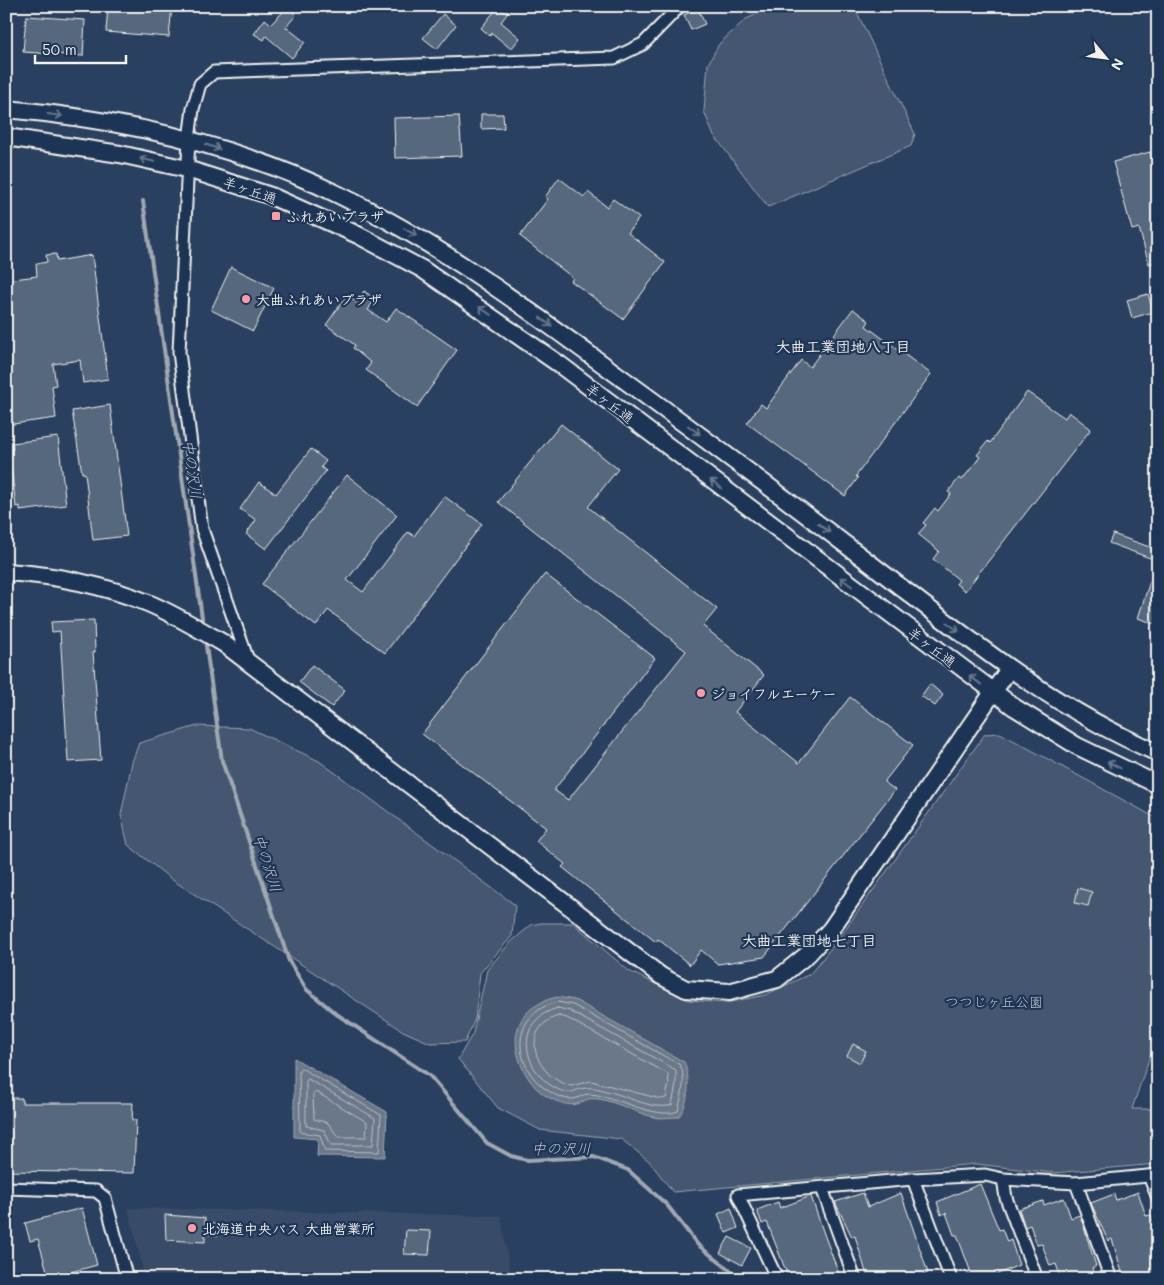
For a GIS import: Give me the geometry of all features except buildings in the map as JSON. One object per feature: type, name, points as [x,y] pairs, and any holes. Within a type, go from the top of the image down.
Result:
[{"type":"main road","name":"羊ヶ丘通","points":[[6,109],[118,124],[189,139],[275,168],[335,193],[400,226],[495,285],[655,401],[1009,669],[1070,709],[1121,738],[1158,753]]},
{"type":"main road","name":"羊ヶ丘通","points":[[6,137],[120,154],[187,169],[271,196],[358,235],[422,269],[502,323],[637,423],[994,693],[1056,734],[1158,785]]},
{"type":"main road","points":[[6,572],[44,574],[114,591],[149,604],[223,643],[248,660],[661,976],[686,989],[729,992],[777,979],[808,954],[831,929],[1009,669]]},
{"type":"street","points":[[248,660],[202,529],[179,352],[189,139],[193,110],[200,84],[214,72],[614,58],[643,44],[680,6]]},
{"type":"street","points":[[777,1279],[738,1195],[914,1179],[985,1175],[1003,1179],[1076,1183],[1153,1176],[1158,1198]]},
{"type":"street","points":[[914,1179],[947,1278]]},
{"type":"street","points":[[1003,1179],[1006,1198],[1037,1279]]},
{"type":"street","points":[[1076,1183],[1111,1279]]},
{"type":"street","points":[[6,1188],[96,1191],[105,1198],[127,1279]]},
{"type":"street","points":[[822,1188],[855,1279]]},
{"type":"shaded area","points":[[128,1208],[501,1216],[511,1279],[145,1279]]},
{"type":"green space","points":[[776,6],[854,6],[915,134],[911,146],[768,207],[713,134],[704,111],[708,64],[719,44],[746,19]]},
{"type":"green space","points":[[197,726],[249,728],[319,761],[515,905],[512,936],[480,973],[475,1019],[465,1042],[430,1043],[403,1031],[171,879],[128,845],[121,815],[132,762],[139,743]]},
{"type":"green space","name":"つつじヶ丘公園","points":[[1000,733],[1158,819],[1158,1032],[1132,1109],[1158,1109],[1158,1164],[1053,1173],[976,1164],[673,1192],[649,1161],[621,1139],[540,1130],[498,1108],[458,1059],[473,1033],[487,970],[511,942],[531,925],[541,923],[573,923],[629,971],[688,1000],[725,1003],[765,995],[810,974],[836,942],[985,734]]},
{"type":"water","points":[[557,997],[575,1000],[684,1062],[688,1075],[688,1091],[685,1106],[678,1117],[659,1118],[605,1100],[588,1099],[574,1105],[564,1104],[547,1097],[539,1090],[523,1069],[516,1044],[517,1033],[520,1023],[533,1007]]},
{"type":"water","points":[[294,1058],[387,1112],[385,1157],[317,1156],[318,1139],[294,1137]]},
{"type":"waterway","name":"中の沢川","points":[[143,201],[203,625]]},
{"type":"waterway","name":"中の沢川","points":[[205,639],[222,761],[289,961],[306,989],[335,1013],[430,1076],[487,1143],[511,1156],[527,1160],[594,1157],[628,1170],[667,1205],[698,1245],[741,1279]]},
{"type":"place","name":"ふれあいプラザ","points":[[276,216]]},
{"type":"place","name":"大曲ふれあいプラザ","points":[[246,299]]},
{"type":"place","name":"ジョイフルエーケー","points":[[701,693]]},
{"type":"place","name":"北海道中央バス 大曲営業所","points":[[192,1228]]},
{"type":"district","name":"大曲工業団地八丁目","points":[[843,346]]},
{"type":"district","name":"大曲工業団地七丁目","points":[[809,940]]}]
